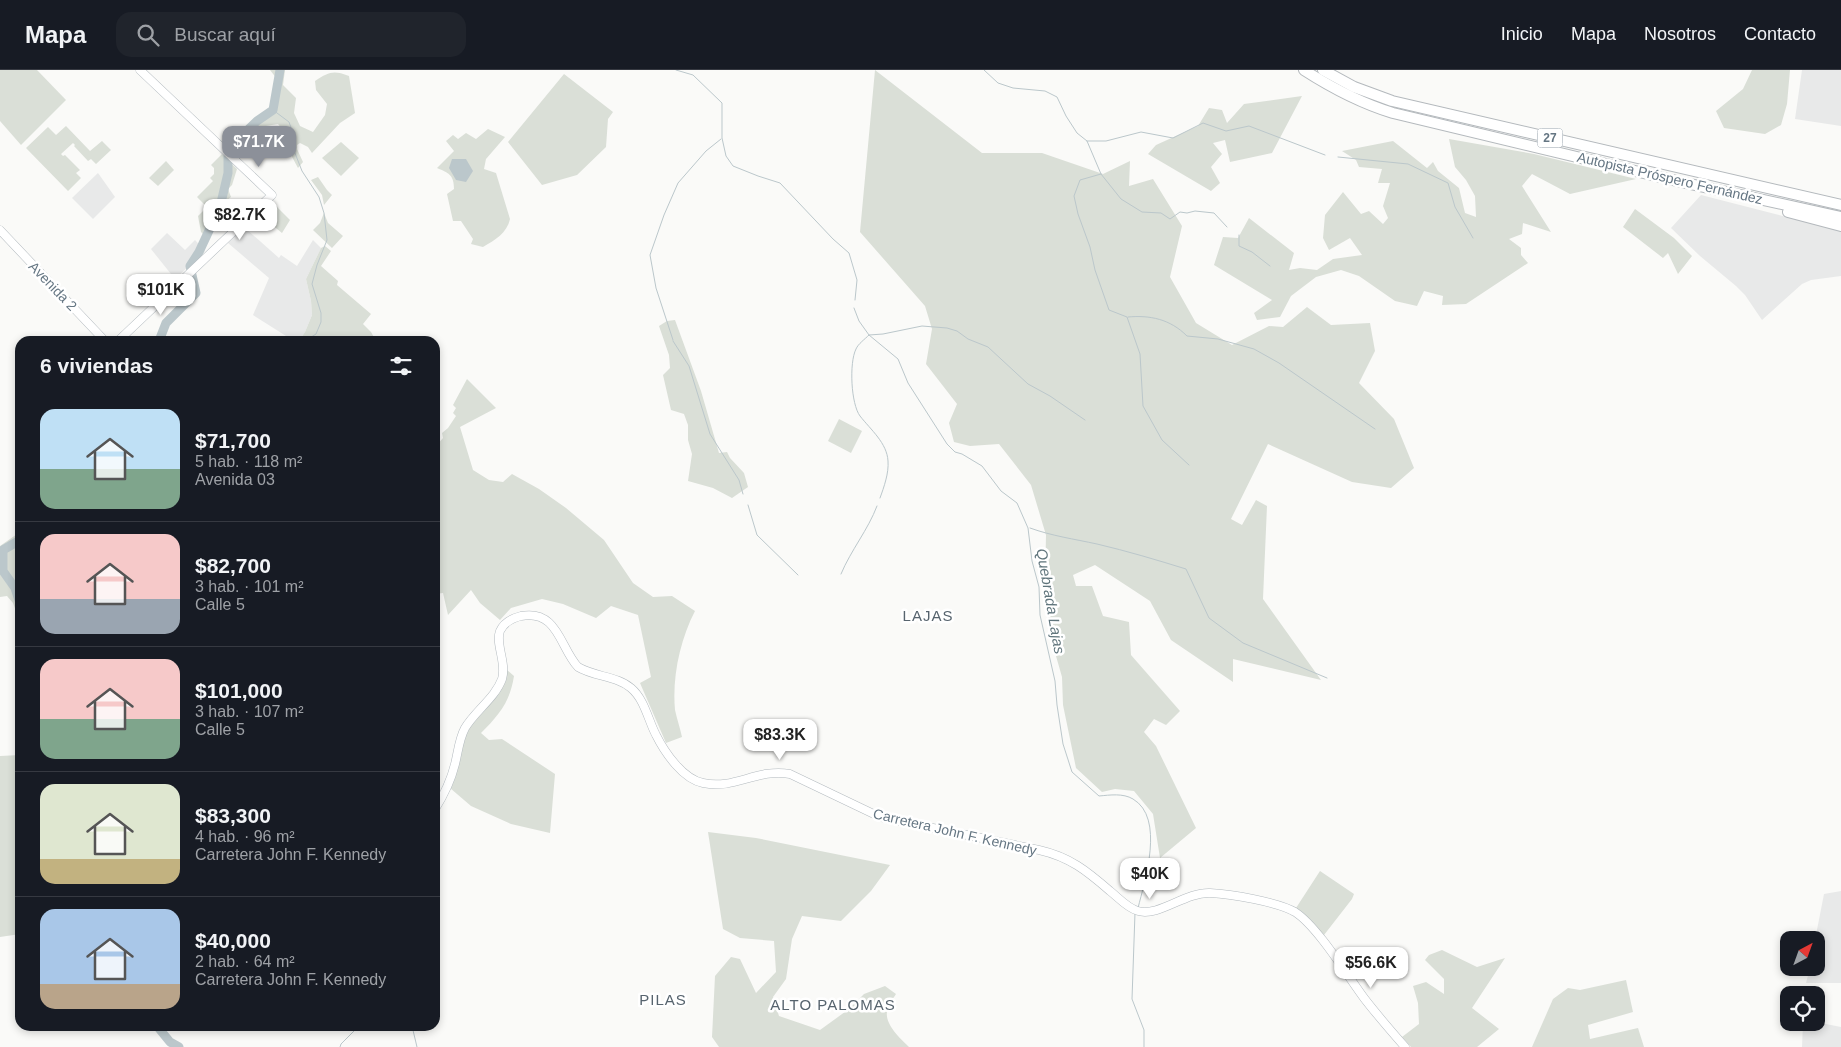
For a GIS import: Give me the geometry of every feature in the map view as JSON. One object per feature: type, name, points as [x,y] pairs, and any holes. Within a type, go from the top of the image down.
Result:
[{"type":"highway","name":"Autopista Próspero Fernández","points":[[1304,70],[1348,96],[1393,113],[1681,182],[1841,217]]},
{"type":"highway","name":"Autopista Próspero Fernández","points":[[1323,70],[1354,87],[1392,101],[1841,204]]},
{"type":"highway","points":[[1681,182],[1841,226]]},
{"type":"highway","points":[[1782,191],[1841,200]]},
{"type":"main road","points":[[123,336],[272,196],[140,70]]},
{"type":"main road","name":"Avenida 2","points":[[0,230],[100,336]]},
{"type":"main road","name":"Carretera John F. Kennedy","points":[[440,800],[447,788],[464,729],[495,691],[502,679],[504,668],[499,639],[500,631],[513,618],[534,615],[545,619],[551,624],[578,667],[622,682],[636,693],[656,736],[668,754],[687,775],[700,783],[720,785],[766,773],[790,774],[880,818],[1030,848],[1063,857],[1090,874],[1125,905],[1137,911],[1144,912],[1161,909],[1189,896],[1201,893],[1228,895],[1277,905],[1294,912],[1311,928],[1364,998],[1405,1047]]},
{"type":"shaded area","points":[[0,70],[37,70],[66,100],[21,145],[0,121]]},
{"type":"shaded area","points":[[270,70],[285,70],[283,85],[296,98],[294,113],[300,126],[313,132],[325,115],[327,104],[316,90],[315,81],[331,73],[349,76],[355,113],[340,123],[312,153],[308,147],[300,143],[297,145],[303,162],[298,168],[284,142],[288,136],[278,124],[260,127],[234,155],[227,148],[277,101],[277,79]]},
{"type":"shaded area","points":[[875,70],[982,153],[1042,153],[1103,174],[1130,161],[1129,186],[1153,179],[1182,226],[1170,277],[1196,323],[1232,345],[1269,326],[1283,327],[1307,307],[1331,325],[1370,323],[1375,351],[1359,383],[1394,419],[1414,468],[1391,488],[1352,482],[1268,444],[1231,519],[1242,525],[1256,500],[1267,506],[1263,599],[1321,680],[1233,659],[1233,682],[1171,640],[1150,601],[1095,565],[1073,575],[1076,586],[1092,586],[1103,616],[1129,622],[1131,655],[1180,711],[1166,725],[1154,719],[1144,732],[1156,746],[1196,828],[1160,858],[1153,814],[1134,791],[1115,789],[1102,792],[1076,768],[1063,705],[1062,677],[1050,635],[1045,582],[1046,535],[1031,485],[999,444],[970,446],[954,442],[949,423],[957,404],[926,364],[932,329],[925,306],[860,232]]},
{"type":"shaded area","points":[[1752,70],[1790,70],[1787,104],[1781,125],[1765,134],[1724,128],[1716,111],[1743,89]]},
{"type":"shaded area","points":[[1802,70],[1841,70],[1841,126],[1795,119]]},
{"type":"shaded area","points":[[564,74],[613,112],[608,119],[606,147],[577,175],[542,185],[508,142]]},
{"type":"shaded area","points":[[1302,96],[1272,153],[1230,162],[1225,140],[1213,143],[1222,154],[1211,167],[1220,183],[1211,191],[1148,154],[1156,145],[1198,126],[1209,108],[1222,110],[1227,123],[1244,104]]},
{"type":"shaded area","points":[[66,126],[90,151],[102,141],[111,150],[96,164],[91,159],[88,161],[73,143],[61,154],[65,155],[80,170],[76,173],[81,178],[68,191],[26,148],[48,127],[56,135]]},
{"type":"shaded area","points":[[488,129],[505,137],[486,159],[484,169],[496,173],[510,219],[503,232],[483,247],[471,244],[473,239],[461,221],[453,221],[447,194],[454,189],[453,181],[448,173],[437,168],[454,151],[446,141],[453,135],[458,139],[466,133],[476,139]]},
{"type":"shaded area","points":[[1449,139],[1534,154],[1636,179],[1570,194],[1532,174],[1522,186],[1551,232],[1523,223],[1522,234],[1509,239],[1521,248],[1521,255],[1528,263],[1466,304],[1442,305],[1443,296],[1424,291],[1417,306],[1395,301],[1359,276],[1341,270],[1316,277],[1291,296],[1280,317],[1257,320],[1254,313],[1272,300],[1214,265],[1223,237],[1238,238],[1249,218],[1294,253],[1289,270],[1300,268],[1317,270],[1333,259],[1362,255],[1350,238],[1329,250],[1323,238],[1325,215],[1343,192],[1361,214],[1369,211],[1383,224],[1388,218],[1383,206],[1390,183],[1378,183],[1382,169],[1359,167],[1356,160],[1342,151],[1393,141],[1427,168],[1433,162],[1438,171],[1459,188],[1465,213],[1476,217],[1475,196],[1466,180],[1455,167]]},
{"type":"shaded area","points":[[341,142],[359,158],[341,176],[322,158]]},
{"type":"shaded area","points":[[222,154],[237,169],[232,185],[228,189],[231,197],[227,200],[232,205],[214,225],[208,239],[201,232],[198,216],[207,207],[197,197],[213,181],[210,178],[214,174],[214,168],[211,165]]},
{"type":"shaded area","points":[[452,159],[466,159],[473,171],[466,182],[456,180],[449,168]]},
{"type":"shaded area","points":[[166,161],[174,170],[158,186],[149,178]]},
{"type":"shaded area","points":[[98,173],[115,197],[93,219],[72,198]]},
{"type":"shaded area","points":[[318,177],[332,195],[324,205],[322,195],[311,180]]},
{"type":"shaded area","points":[[1701,195],[1841,231],[1841,276],[1811,280],[1802,284],[1762,320],[1745,295],[1671,228]]},
{"type":"shaded area","points":[[270,200],[290,220],[282,233],[271,224],[265,228],[253,218]]},
{"type":"shaded area","points":[[1635,209],[1674,238],[1692,256],[1678,274],[1668,253],[1663,258],[1623,227]]},
{"type":"shaded area","points":[[324,213],[328,223],[343,236],[332,248],[313,230],[320,223]]},
{"type":"shaded area","points":[[244,227],[279,258],[281,255],[297,266],[313,240],[321,248],[306,279],[312,315],[302,336],[286,336],[253,315],[269,278],[228,243]]},
{"type":"shaded area","points":[[167,233],[185,250],[195,240],[205,251],[175,279],[151,249]]},
{"type":"shaded area","points":[[325,246],[331,251],[321,266],[338,281],[337,285],[371,314],[363,324],[373,336],[302,336],[312,315],[306,279],[321,248]]},
{"type":"shaded area","points":[[675,320],[701,391],[719,453],[727,452],[744,473],[748,487],[732,498],[713,488],[688,481],[692,454],[688,440],[688,425],[684,414],[671,410],[663,375],[670,368],[669,355],[659,326],[667,321]]},
{"type":"shaded area","points":[[467,379],[496,408],[460,427],[473,470],[489,480],[503,482],[512,474],[539,489],[566,508],[604,540],[633,583],[653,597],[672,596],[695,611],[681,646],[676,672],[675,710],[682,737],[666,743],[640,683],[651,677],[638,615],[611,606],[596,618],[563,604],[542,599],[511,608],[500,620],[480,603],[471,590],[448,615],[443,593],[440,593],[440,441],[443,438],[442,433],[456,416],[453,413],[456,408],[453,405]]},
{"type":"shaded area","points":[[839,419],[862,431],[851,453],[828,441]]},
{"type":"shaded area","points":[[15,536],[15,608],[7,596],[0,597],[0,546]]},
{"type":"shaded area","points":[[507,670],[514,676],[507,701],[481,733],[489,740],[502,739],[555,774],[550,833],[511,824],[471,806],[450,788],[466,728],[496,697]]},
{"type":"shaded area","points":[[15,755],[15,935],[0,937],[0,756]]},
{"type":"shaded area","points":[[708,832],[756,838],[890,865],[871,891],[841,921],[802,916],[792,939],[786,979],[773,997],[779,1016],[820,1030],[849,1009],[864,994],[885,986],[896,994],[887,1010],[888,1022],[909,1047],[719,1047],[712,1037],[715,976],[731,957],[740,959],[756,993],[776,972],[774,941],[740,938],[723,929]]},
{"type":"shaded area","points":[[1320,871],[1354,894],[1324,935],[1320,934],[1305,915],[1296,908]]},
{"type":"shaded area","points":[[1841,891],[1841,983],[1806,983],[1808,976],[1825,976],[1825,931],[1817,931],[1824,894]]},
{"type":"shaded area","points":[[1442,950],[1477,967],[1505,958],[1472,1008],[1499,1029],[1477,1047],[1411,1047],[1402,1037],[1419,1024],[1418,1003],[1413,986],[1426,982],[1444,994],[1444,979],[1425,960],[1429,955]]},
{"type":"shaded area","points":[[1626,980],[1633,1012],[1588,1025],[1590,1039],[1638,1028],[1644,1047],[1532,1047],[1553,999],[1568,988],[1580,990]]},
{"type":"shaded area","points":[[1825,1024],[1841,1027],[1841,1047],[1802,1047],[1803,1031],[1825,1031]]},
{"type":"waterway","points":[[161,336],[166,323],[196,293],[190,266],[199,252],[220,207],[228,173],[228,155],[232,145],[257,121],[273,110],[280,70]]},
{"type":"waterway","name":"Quebrada Lajas","points":[[676,70],[693,75],[722,103],[722,138],[726,156],[733,166],[780,183],[833,239],[849,253],[857,280],[855,300]]},
{"type":"waterway","points":[[984,70],[998,83],[1013,88],[1045,91],[1057,97],[1077,133],[1087,141],[1101,174],[1121,199],[1142,212],[1161,213],[1170,219],[1180,212],[1214,213],[1227,227]]},
{"type":"waterway","points":[[273,110],[289,122],[293,133],[293,148],[302,171],[319,197],[324,213],[327,240],[312,284],[321,313],[321,322],[316,334],[313,336]]},
{"type":"waterway","points":[[1087,141],[1106,141],[1141,132],[1173,138],[1203,123],[1226,131],[1249,126],[1325,155]]},
{"type":"waterway","points":[[673,340],[656,288],[650,255],[678,183],[706,151],[721,139]]},
{"type":"waterway","points":[[1338,157],[1408,164],[1448,183],[1455,207],[1473,238]]},
{"type":"waterway","points":[[1101,174],[1080,180],[1074,196],[1078,214],[1109,310],[1127,317],[1140,354],[1143,406],[1162,440],[1189,465]]},
{"type":"waterway","points":[[1239,235],[1239,246],[1252,252],[1270,266]]},
{"type":"waterway","name":"Quebrada Lajas","points":[[854,308],[859,321],[869,335],[898,359],[908,383],[947,444],[955,452],[982,466],[1001,491],[1017,503],[1028,528],[1032,561],[1039,587],[1040,615],[1055,681],[1063,744],[1072,772],[1099,796],[1121,795],[1133,799],[1143,808],[1148,820],[1150,850],[1145,882],[1138,908]]},
{"type":"waterway","points":[[1128,317],[1159,319],[1174,326],[1187,336],[1218,339],[1254,349],[1279,363],[1375,429]]},
{"type":"waterway","points":[[880,498],[888,470],[887,454],[882,443],[857,410],[852,383],[852,364],[856,349],[869,335],[922,326],[947,328],[957,331],[968,339],[988,347],[1028,384],[1050,396],[1085,420]]},
{"type":"waterway","points":[[673,341],[689,366],[710,434],[739,480],[743,494]]},
{"type":"waterway","points":[[748,505],[757,535],[798,575]]},
{"type":"waterway","points":[[841,574],[877,506]]},
{"type":"waterway","points":[[1030,528],[1097,544],[1186,569],[1209,618],[1243,643],[1327,678]]},
{"type":"waterway","points":[[15,543],[3,550],[3,571],[15,588]]},
{"type":"waterway","points":[[0,553],[3,550]]},
{"type":"waterway","name":"Quebrada Lajas","points":[[1135,913],[1132,999],[1144,1030],[1144,1047]]},
{"type":"waterway","points":[[161,1031],[170,1042],[179,1047]]},
{"type":"waterway","points":[[340,1047],[354,1031]]},
{"type":"waterway","points":[[413,1031],[417,1047]]},
{"type":"district","name":"LAJAS","points":[[928,615]]},
{"type":"district","name":"PILAS","points":[[663,999]]},
{"type":"district","name":"ALTO PALOMAS","points":[[833,1004]]}]
